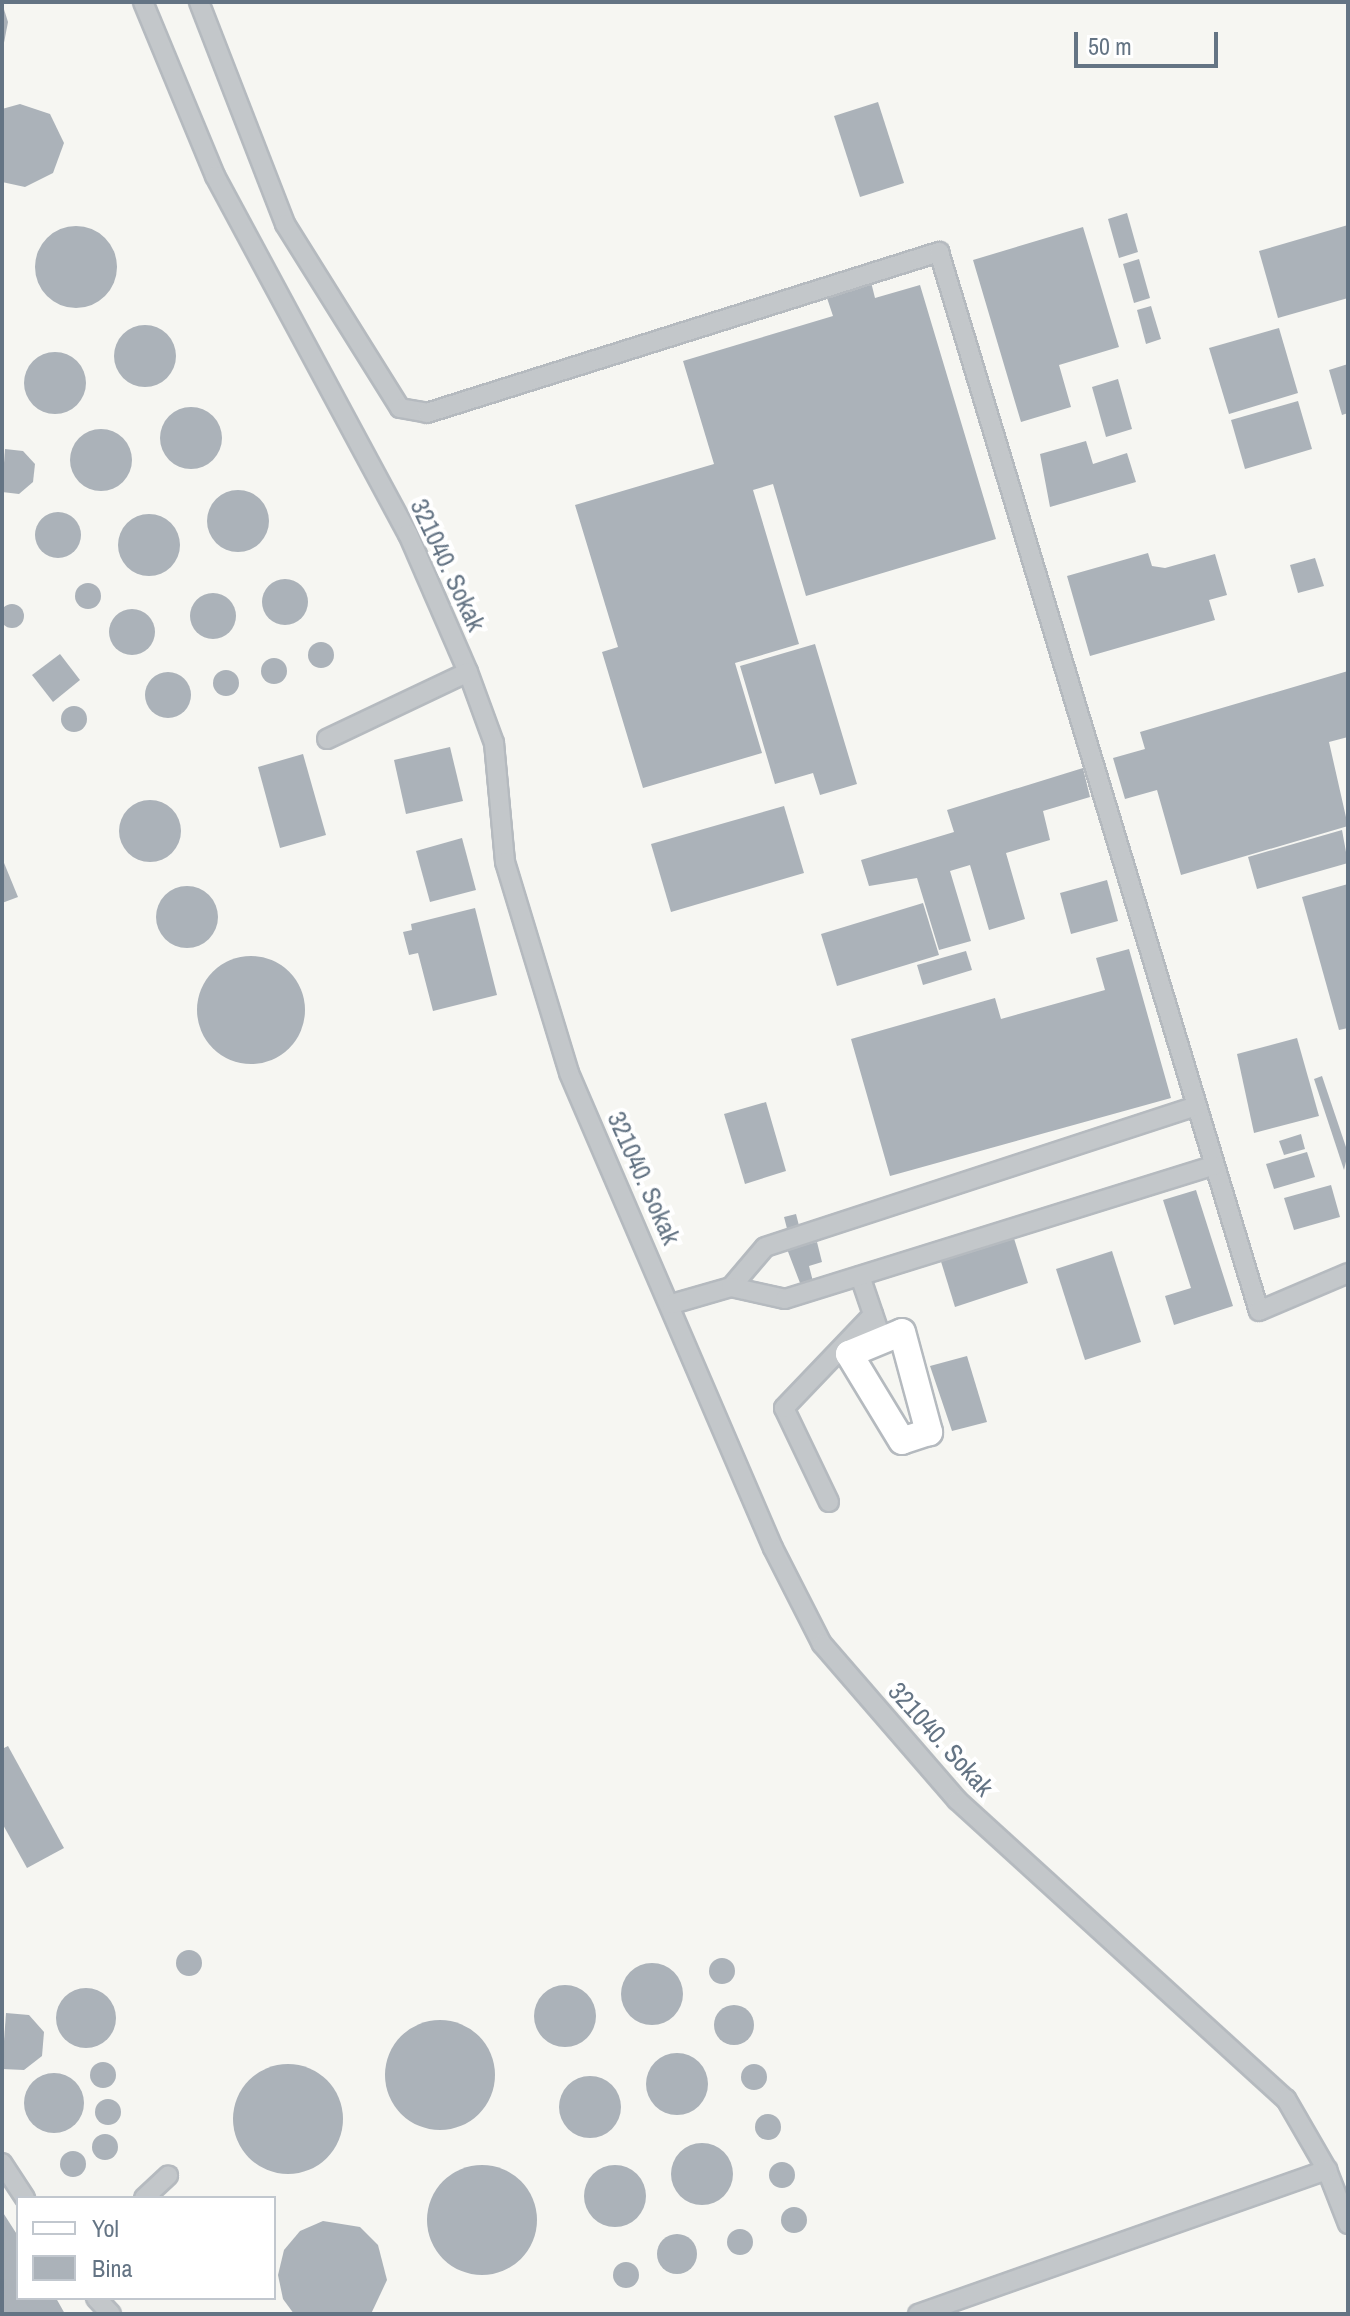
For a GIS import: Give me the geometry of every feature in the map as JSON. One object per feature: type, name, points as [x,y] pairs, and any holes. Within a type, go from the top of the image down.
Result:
[{"type":"street","name":"321040. Sokak","points":[[143,2],[215,176],[408,534],[468,672],[494,743],[505,862],[569,1073],[672,1304],[773,1548],[822,1644],[957,1800],[1286,2099],[1327,2170],[1348,2224]]},
{"type":"street","points":[[199,2],[285,224],[400,408],[427,413],[939,252],[1259,1311],[1348,1273]]},
{"type":"street","points":[[327,739],[468,672]]},
{"type":"street","points":[[731,1287],[765,1247],[1196,1106]]},
{"type":"street","points":[[672,1304],[731,1287],[785,1299],[1214,1165]]},
{"type":"street","points":[[860,1276],[881,1340]]},
{"type":"street","points":[[829,1502],[784,1408],[873,1315]]},
{"type":"street","points":[[2,2163],[24,2196]]},
{"type":"street","points":[[925,2313],[1327,2170]]},
{"type":"street","points":[[146,2196],[168,2176]]},
{"type":"building","points":[[2,3],[8,22],[3,48],[2,47]]},
{"type":"building","points":[[878,102],[904,183],[860,197],[834,116]]},
{"type":"building","points":[[20,104],[50,114],[64,143],[53,173],[25,187],[2,182],[2,109]]},
{"type":"building","points":[[1127,213],[1138,252],[1119,258],[1108,219]]},
{"type":"building","points":[[1348,225],[1348,298],[1278,318],[1259,251]]},
{"type":"building","points":[[68,226],[84,226],[99,233],[110,244],[117,267],[114,283],[105,296],[84,308],[68,308],[53,301],[42,290],[35,275],[35,259],[42,244],[53,233]]},
{"type":"building","points":[[1083,227],[1119,347],[1059,365],[1071,407],[1021,422],[973,260]]},
{"type":"building","points":[[1139,259],[1150,298],[1134,303],[1123,264]]},
{"type":"building","points":[[871,282],[875,298],[920,285],[996,539],[806,596],[773,484],[753,490],[799,644],[735,663],[762,753],[643,788],[602,652],[618,647],[575,505],[714,464],[683,361],[833,316],[826,295]]},
{"type":"building","points":[[1151,306],[1161,339],[1146,344],[1137,310]]},
{"type":"building","points":[[145,325],[167,334],[176,356],[167,378],[145,387],[123,378],[114,356],[123,334]]},
{"type":"building","points":[[1279,328],[1298,393],[1229,414],[1209,348]]},
{"type":"building","points":[[55,352],[77,361],[86,383],[77,405],[55,414],[33,405],[24,383],[33,361]]},
{"type":"building","points":[[1348,364],[1348,413],[1342,415],[1329,370]]},
{"type":"building","points":[[1118,379],[1132,429],[1106,437],[1092,387]]},
{"type":"building","points":[[1298,401],[1312,449],[1245,469],[1231,420]]},
{"type":"building","points":[[191,407],[213,416],[222,438],[213,460],[191,469],[169,460],[160,438],[169,416]]},
{"type":"building","points":[[101,429],[123,438],[132,460],[123,482],[101,491],[79,482],[70,460],[79,438]]},
{"type":"building","points":[[1086,441],[1093,464],[1127,453],[1136,482],[1050,507],[1040,454]]},
{"type":"building","points":[[5,449],[23,451],[35,464],[33,482],[19,494],[2,492]]},
{"type":"building","points":[[238,490],[260,499],[269,521],[260,543],[238,552],[216,543],[207,521],[216,499]]},
{"type":"building","points":[[58,512],[67,513],[74,519],[80,526],[80,544],[74,551],[67,557],[58,558],[49,557],[42,551],[36,544],[35,535],[36,526],[42,519],[49,513]]},
{"type":"building","points":[[149,514],[171,523],[180,545],[171,567],[149,576],[127,567],[118,545],[127,523]]},
{"type":"building","points":[[1148,553],[1152,566],[1165,568],[1215,554],[1227,595],[1209,600],[1215,620],[1090,656],[1067,576]]},
{"type":"building","points":[[1315,558],[1324,586],[1298,593],[1290,565]]},
{"type":"building","points":[[285,579],[301,586],[308,602],[301,618],[285,625],[269,618],[262,602],[269,586]]},
{"type":"building","points":[[88,583],[97,587],[101,596],[97,605],[88,609],[79,605],[75,596],[79,587]]},
{"type":"building","points":[[213,593],[222,594],[229,600],[235,607],[235,625],[229,632],[222,638],[213,639],[204,638],[197,632],[191,625],[190,616],[191,607],[197,600],[204,594]]},
{"type":"building","points":[[12,604],[21,607],[24,616],[21,625],[12,628],[3,625],[0,616],[3,607]]},
{"type":"building","points":[[132,609],[141,610],[148,616],[154,623],[154,641],[148,648],[141,654],[132,655],[123,654],[116,648],[110,641],[109,632],[110,623],[116,616],[123,610]]},
{"type":"building","points":[[321,642],[330,646],[334,655],[330,664],[321,668],[312,664],[308,655],[312,646]]},
{"type":"building","points":[[815,644],[857,784],[820,795],[813,773],[775,784],[740,666]]},
{"type":"building","points":[[60,654],[80,680],[53,702],[32,675]]},
{"type":"building","points":[[274,658],[283,662],[287,671],[283,680],[274,684],[265,680],[261,671],[265,662]]},
{"type":"building","points":[[226,670],[235,674],[239,683],[235,692],[226,696],[217,692],[213,683],[217,674]]},
{"type":"building","points":[[1348,671],[1348,737],[1329,742],[1348,826],[1181,875],[1157,790],[1125,799],[1113,758],[1145,749],[1140,732]]},
{"type":"building","points":[[168,672],[177,673],[184,679],[190,686],[190,704],[184,711],[177,717],[168,718],[159,717],[152,711],[146,704],[145,695],[146,686],[152,679],[159,673]]},
{"type":"building","points":[[74,706],[83,710],[87,719],[83,728],[74,732],[65,728],[61,719],[65,710]]},
{"type":"building","points":[[450,747],[463,801],[406,814],[394,760]]},
{"type":"building","points":[[303,754],[326,835],[280,848],[258,767]]},
{"type":"building","points":[[1083,768],[1090,797],[1043,811],[1050,840],[1006,853],[1025,919],[989,930],[970,865],[950,871],[971,941],[939,950],[917,878],[869,886],[861,860],[954,832],[947,810]]},
{"type":"building","points":[[150,800],[172,809],[181,831],[172,853],[150,862],[128,853],[119,831],[128,809]]},
{"type":"building","points":[[784,806],[804,873],[671,912],[651,844]]},
{"type":"building","points":[[1342,830],[1348,863],[1257,889],[1248,857]]},
{"type":"building","points":[[462,838],[476,890],[430,902],[416,851]]},
{"type":"building","points":[[2,858],[18,897],[2,903]]},
{"type":"building","points":[[1107,880],[1118,921],[1071,934],[1060,893]]},
{"type":"building","points":[[1348,884],[1348,1028],[1339,1030],[1302,897]]},
{"type":"building","points":[[187,886],[199,888],[209,895],[216,905],[216,929],[209,939],[199,946],[187,948],[175,946],[165,939],[158,929],[156,917],[158,905],[165,895],[175,888]]},
{"type":"building","points":[[923,903],[939,955],[837,986],[821,934]]},
{"type":"building","points":[[475,908],[497,995],[433,1011],[418,953],[409,955],[403,932],[412,930],[411,924]]},
{"type":"building","points":[[1129,949],[1171,1098],[890,1176],[851,1039],[995,998],[1001,1019],[1105,990],[1096,958]]},
{"type":"building","points":[[966,951],[972,970],[923,985],[917,965]]},
{"type":"building","points":[[251,956],[272,960],[290,971],[301,989],[305,1010],[301,1031],[290,1049],[272,1060],[251,1064],[230,1060],[212,1049],[201,1031],[197,1010],[201,989],[212,971],[230,960]]},
{"type":"building","points":[[1297,1038],[1319,1116],[1254,1133],[1237,1054]]},
{"type":"building","points":[[1322,1076],[1348,1153],[1344,1170],[1314,1079]]},
{"type":"building","points":[[766,1102],[786,1171],[745,1184],[724,1114]]},
{"type":"building","points":[[1301,1134],[1305,1149],[1284,1155],[1279,1141]]},
{"type":"building","points":[[1307,1152],[1315,1177],[1274,1189],[1266,1164]]},
{"type":"building","points":[[1331,1185],[1340,1217],[1294,1230],[1284,1198]]},
{"type":"building","points":[[1196,1190],[1233,1306],[1174,1325],[1165,1296],[1191,1288],[1163,1200]]},
{"type":"building","points":[[796,1214],[804,1245],[817,1242],[822,1262],[809,1266],[816,1293],[805,1296],[787,1249],[792,1248],[784,1217]]},
{"type":"building","points":[[1012,1232],[1028,1283],[955,1307],[939,1255]]},
{"type":"building","points":[[1112,1251],[1141,1342],[1085,1360],[1056,1269]]},
{"type":"building","points":[[967,1356],[987,1422],[952,1431],[930,1366]]},
{"type":"building","points":[[8,1746],[64,1848],[27,1868],[2,1823],[2,1749]]},
{"type":"building","points":[[189,1950],[198,1954],[202,1963],[198,1972],[189,1976],[180,1972],[176,1963],[180,1954]]},
{"type":"building","points":[[722,1958],[731,1962],[735,1971],[731,1980],[722,1984],[713,1980],[709,1971],[713,1962]]},
{"type":"building","points":[[646,1963],[658,1963],[674,1972],[681,1982],[681,2006],[674,2016],[658,2025],[646,2025],[626,2011],[621,2000],[621,1988],[635,1968]]},
{"type":"building","points":[[559,1985],[571,1985],[587,1994],[594,2004],[594,2028],[587,2038],[571,2047],[559,2047],[539,2033],[534,2022],[534,2010],[548,1990]]},
{"type":"building","points":[[86,1988],[98,1990],[107,1997],[114,2006],[114,2030],[107,2039],[98,2046],[86,2048],[74,2046],[65,2039],[58,2030],[56,2018],[58,2006],[65,1997],[74,1990]]},
{"type":"building","points":[[734,2005],[748,2011],[754,2025],[748,2039],[734,2045],[720,2039],[714,2025],[720,2011]]},
{"type":"building","points":[[6,2013],[29,2015],[44,2032],[42,2056],[24,2070],[2,2069]]},
{"type":"building","points":[[440,2020],[461,2025],[479,2036],[490,2054],[495,2075],[490,2096],[479,2114],[461,2125],[440,2130],[419,2125],[401,2114],[390,2096],[385,2075],[390,2054],[401,2036],[419,2025]]},
{"type":"building","points":[[671,2053],[683,2053],[699,2062],[706,2072],[706,2096],[699,2106],[683,2115],[671,2115],[651,2101],[646,2090],[646,2078],[660,2058]]},
{"type":"building","points":[[103,2062],[112,2066],[116,2075],[112,2084],[103,2088],[94,2084],[90,2075],[94,2066]]},
{"type":"building","points":[[288,2064],[309,2069],[327,2080],[338,2098],[343,2119],[338,2140],[327,2158],[309,2169],[288,2174],[267,2169],[249,2158],[238,2140],[233,2119],[238,2098],[249,2080],[267,2069]]},
{"type":"building","points":[[754,2064],[763,2068],[767,2077],[763,2086],[754,2090],[745,2086],[741,2077],[745,2068]]},
{"type":"building","points":[[54,2073],[66,2075],[75,2082],[82,2091],[82,2115],[75,2124],[66,2131],[54,2133],[42,2131],[33,2124],[26,2115],[24,2103],[26,2091],[33,2082],[42,2075]]},
{"type":"building","points":[[584,2076],[596,2076],[612,2085],[619,2095],[619,2119],[612,2129],[596,2138],[584,2138],[564,2124],[559,2113],[559,2101],[573,2081]]},
{"type":"building","points":[[108,2099],[117,2103],[121,2112],[117,2121],[108,2125],[99,2121],[95,2112],[99,2103]]},
{"type":"building","points":[[768,2114],[777,2118],[781,2127],[777,2136],[768,2140],[759,2136],[755,2127],[759,2118]]},
{"type":"building","points":[[105,2134],[114,2138],[118,2147],[114,2156],[105,2160],[96,2156],[92,2147],[96,2138]]},
{"type":"building","points":[[696,2143],[708,2143],[724,2152],[731,2162],[731,2186],[724,2196],[708,2205],[696,2205],[676,2191],[671,2180],[671,2168],[685,2148]]},
{"type":"building","points":[[73,2151],[82,2155],[86,2164],[82,2173],[73,2177],[64,2173],[60,2164],[64,2155]]},
{"type":"building","points":[[782,2162],[791,2166],[795,2175],[791,2184],[782,2188],[773,2184],[769,2175],[773,2166]]},
{"type":"building","points":[[482,2165],[503,2170],[521,2181],[532,2199],[537,2220],[532,2241],[521,2259],[503,2270],[482,2275],[461,2270],[443,2259],[432,2241],[427,2220],[432,2199],[443,2181],[461,2170]]},
{"type":"building","points":[[609,2165],[621,2165],[637,2174],[644,2184],[644,2208],[637,2218],[621,2227],[609,2227],[589,2213],[584,2202],[584,2190],[598,2170]]},
{"type":"building","points":[[794,2207],[803,2211],[807,2220],[803,2229],[794,2233],[785,2229],[781,2220],[785,2211]]},
{"type":"building","points":[[2,2211],[16,2233],[16,2300],[57,2300],[65,2314],[2,2314]]},
{"type":"building","points":[[323,2221],[360,2227],[378,2245],[387,2280],[371,2314],[294,2314],[283,2299],[278,2275],[284,2250],[300,2231]]},
{"type":"building","points":[[740,2229],[749,2233],[753,2242],[749,2251],[740,2255],[731,2251],[727,2242],[731,2233]]},
{"type":"building","points":[[677,2234],[691,2240],[697,2254],[691,2268],[677,2274],[663,2268],[657,2254],[663,2240]]},
{"type":"building","points":[[626,2262],[635,2266],[639,2275],[635,2284],[626,2288],[617,2284],[613,2275],[617,2266]]}]
